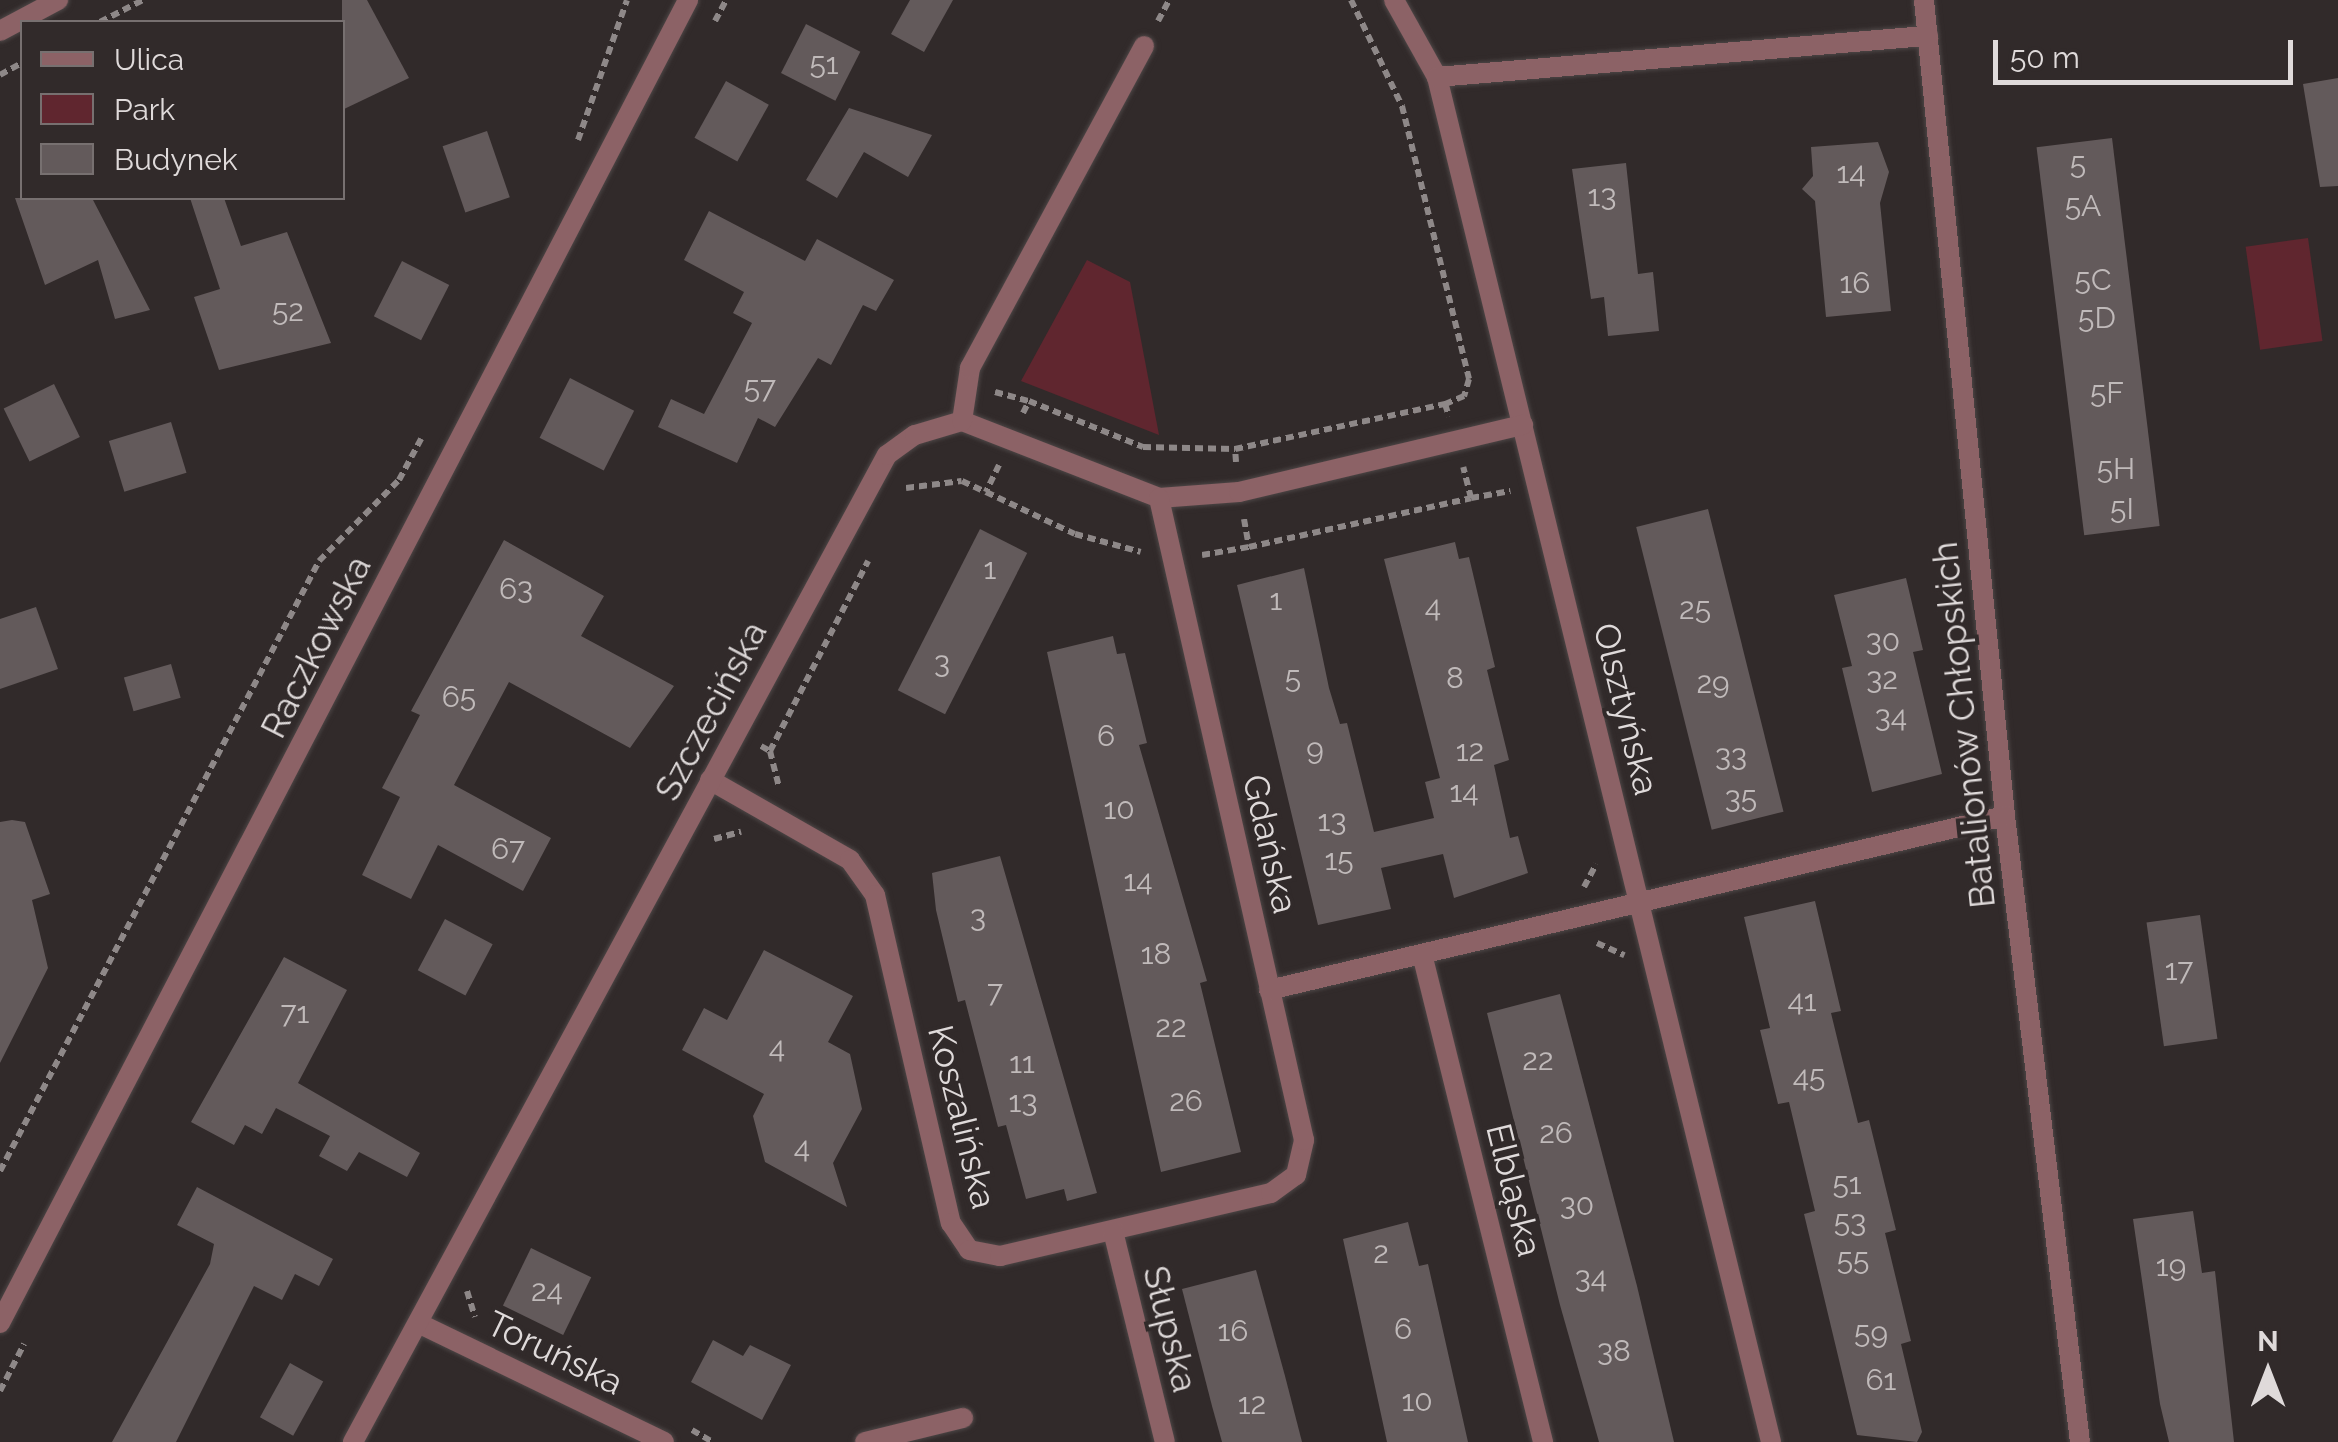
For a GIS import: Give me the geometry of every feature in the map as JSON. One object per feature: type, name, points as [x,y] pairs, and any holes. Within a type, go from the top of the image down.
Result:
[{"type":"street","points":[[21,20],[58,0]]},
{"type":"street","name":"Raczkowska","points":[[0,1322],[688,0]]},
{"type":"street","name":"Olsztyńska","points":[[1394,0],[1437,77],[1771,1442]]},
{"type":"street","name":"Batalionów Chłopskich","points":[[1924,0],[2005,816],[2080,1442]]},
{"type":"street","points":[[1437,77],[1928,36]]},
{"type":"street","points":[[1144,46],[970,368],[962,421],[1159,498],[1239,492],[1523,425]]},
{"type":"street","name":"Szczecińska","points":[[354,1442],[888,456],[916,435],[962,421]]},
{"type":"street","name":"Gdańska","points":[[1159,498],[1304,1140],[1296,1174],[1270,1193]]},
{"type":"street","name":"Koszalińska","points":[[710,780],[850,860],[875,895],[951,1224],[969,1250],[1000,1256],[1270,1193]]},
{"type":"street","points":[[1269,990],[1640,907],[2005,816]]},
{"type":"street","name":"Elbląska","points":[[1422,954],[1543,1442]]},
{"type":"street","name":"Słupska","points":[[1113,1231],[1165,1442]]},
{"type":"street","name":"Toruńska","points":[[418,1322],[664,1442]]},
{"type":"street","points":[[865,1442],[963,1418]]},
{"type":"path","points":[[104,20],[142,0]]},
{"type":"path","points":[[576,144],[627,0]]},
{"type":"path","points":[[1351,0],[1402,106],[1418,164],[1469,379],[1464,396],[1445,404],[1457,440]]},
{"type":"path","points":[[0,1170],[319,560],[399,480],[426,430]]},
{"type":"path","points":[[898,503],[907,486],[962,481],[986,492]]},
{"type":"path","points":[[770,752],[870,556]]},
{"type":"green space","points":[[2308,238],[2322,341],[2260,350],[2246,247]]},
{"type":"green space","points":[[1087,260],[1130,282],[1159,435],[1021,381]]},
{"type":"building","points":[[342,0],[367,0],[409,78],[345,109],[345,20]]},
{"type":"building","points":[[910,0],[953,0],[924,52],[891,34]]},
{"type":"building","points":[[806,24],[860,52],[835,101],[781,73]]},
{"type":"building","points":[[2338,78],[2338,186],[2320,187],[2303,84]]},
{"type":"building","points":[[726,81],[769,105],[737,162],[694,138]]},
{"type":"building","points":[[849,108],[932,135],[908,177],[864,152],[837,198],[806,180]]},
{"type":"building","points":[[487,131],[510,197],[465,212],[443,146]]},
{"type":"building","points":[[2112,138],[2160,526],[2084,535],[2037,147]]},
{"type":"building","points":[[1878,142],[1889,172],[1880,203],[1891,311],[1826,317],[1815,201],[1802,189],[1813,176],[1811,147]]},
{"type":"building","points":[[1626,163],[1638,274],[1653,272],[1659,331],[1608,336],[1604,297],[1591,299],[1572,169]]},
{"type":"building","points":[[15,198],[93,200],[150,310],[115,319],[98,260],[45,285]]},
{"type":"building","points":[[191,200],[225,200],[241,246],[287,232],[331,343],[219,370],[194,297],[220,289]]},
{"type":"building","points":[[709,211],[805,261],[817,239],[894,280],[876,311],[863,305],[831,365],[818,358],[775,427],[758,418],[737,463],[658,427],[671,399],[704,414],[752,323],[733,313],[744,292],[684,260]]},
{"type":"building","points":[[402,261],[449,285],[421,340],[374,316]]},
{"type":"building","points":[[570,378],[634,411],[604,470],[540,438]]},
{"type":"building","points":[[54,384],[80,437],[30,462],[4,409]]},
{"type":"building","points":[[171,422],[186,473],[124,492],[109,441]]},
{"type":"building","points":[[1708,509],[1783,812],[1712,830],[1636,527]]},
{"type":"building","points":[[980,529],[1027,553],[945,714],[898,690]]},
{"type":"building","points":[[504,540],[604,596],[581,636],[674,686],[630,748],[509,682],[454,785],[551,838],[523,891],[438,845],[411,899],[362,875],[400,797],[382,788],[420,715],[411,711]]},
{"type":"building","points":[[1455,542],[1459,559],[1469,557],[1495,667],[1487,670],[1509,760],[1494,765],[1510,838],[1518,836],[1528,873],[1454,898],[1443,854],[1381,868],[1391,909],[1318,925],[1237,585],[1304,568],[1329,688],[1340,724],[1347,723],[1374,832],[1434,818],[1425,782],[1440,778],[1384,559]]},
{"type":"building","points":[[1906,578],[1923,650],[1913,652],[1942,774],[1872,792],[1842,668],[1852,666],[1834,595]]},
{"type":"building","points":[[36,607],[58,669],[0,689],[0,619]]},
{"type":"building","points":[[1113,636],[1117,654],[1125,653],[1147,743],[1139,745],[1207,981],[1200,983],[1241,1152],[1161,1172],[1047,652]]},
{"type":"building","points":[[171,664],[181,698],[134,711],[124,678]]},
{"type":"building","points":[[0,822],[25,822],[50,894],[32,900],[48,968],[0,1063]]},
{"type":"building","points":[[1000,856],[1097,1193],[1067,1201],[1064,1189],[1026,1199],[1006,1125],[998,1127],[965,1000],[958,1002],[936,910],[932,873]]},
{"type":"building","points":[[1815,901],[1841,1011],[1831,1013],[1840,1050],[1858,1123],[1869,1120],[1896,1230],[1885,1233],[1911,1341],[1901,1344],[1922,1432],[1917,1442],[1857,1435],[1804,1214],[1815,1211],[1789,1102],[1778,1104],[1760,1030],[1770,1028],[1744,917]]},
{"type":"building","points":[[2200,915],[2217,1039],[2164,1046],[2147,923]]},
{"type":"building","points":[[445,919],[493,944],[465,996],[418,970]]},
{"type":"building","points":[[764,950],[853,996],[828,1042],[850,1054],[862,1109],[833,1163],[847,1207],[765,1162],[753,1116],[764,1094],[682,1050],[704,1008],[727,1020]]},
{"type":"building","points":[[284,957],[347,990],[298,1083],[420,1153],[407,1177],[359,1152],[347,1171],[319,1156],[330,1136],[276,1108],[262,1134],[245,1125],[234,1145],[191,1122]]},
{"type":"building","points":[[1560,994],[1674,1442],[1599,1442],[1560,1305],[1487,1013]]},
{"type":"building","points":[[197,1187],[333,1259],[319,1286],[295,1274],[282,1300],[254,1286],[176,1442],[112,1442],[210,1264],[214,1244],[177,1225]]},
{"type":"building","points":[[2193,1211],[2202,1273],[2215,1271],[2234,1442],[2169,1442],[2160,1404],[2133,1219]]},
{"type":"building","points":[[1408,1222],[1419,1266],[1428,1264],[1468,1442],[1387,1442],[1343,1239]]},
{"type":"building","points":[[531,1248],[591,1277],[563,1335],[503,1306]]},
{"type":"building","points":[[1256,1270],[1302,1442],[1222,1442],[1212,1406],[1182,1289]]},
{"type":"building","points":[[713,1340],[743,1356],[750,1345],[791,1365],[762,1420],[691,1382]]},
{"type":"building","points":[[290,1363],[323,1381],[293,1436],[260,1417]]}]
